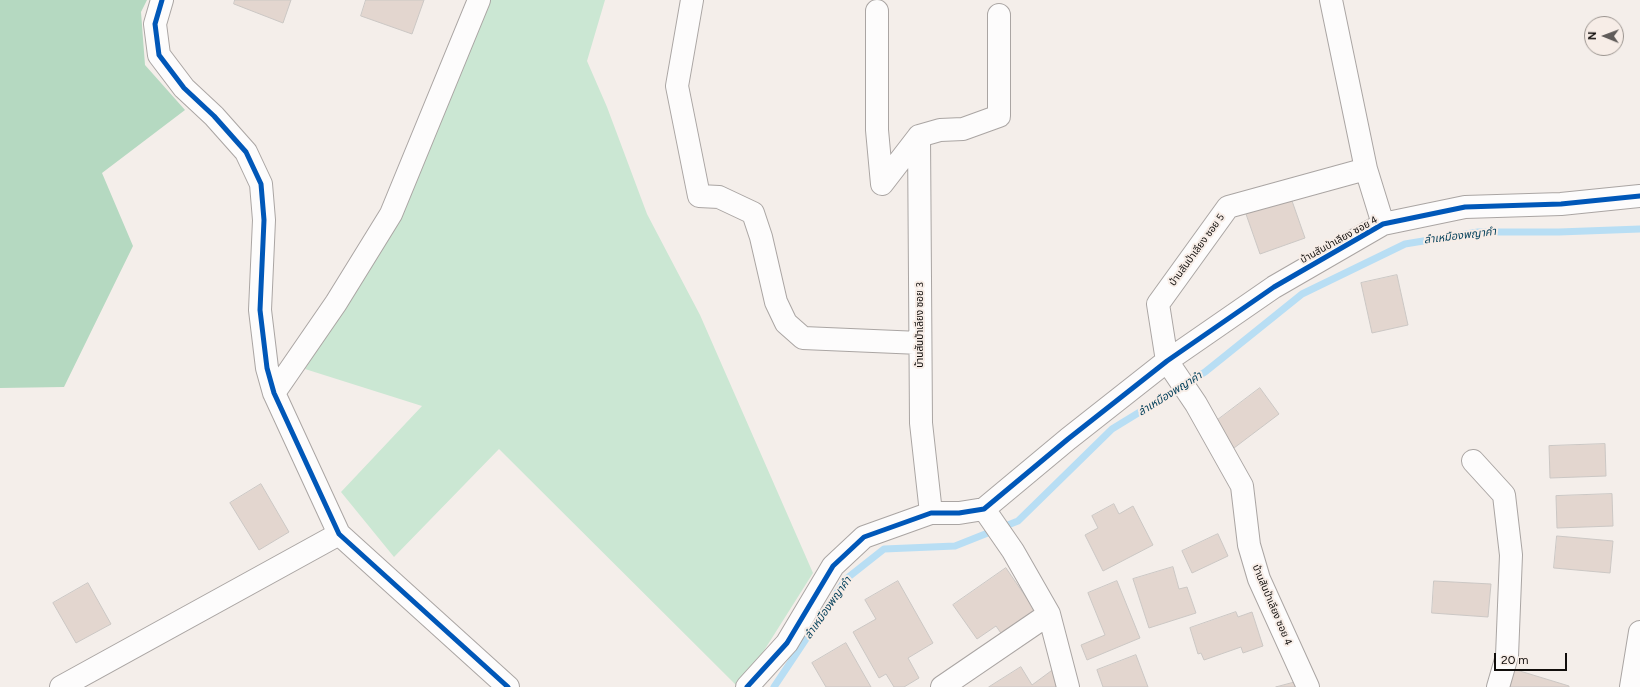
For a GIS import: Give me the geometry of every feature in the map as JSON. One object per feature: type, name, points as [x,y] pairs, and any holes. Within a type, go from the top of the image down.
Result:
[{"type":"street","points":[[162,0],[155,24],[159,55],[184,88],[214,116],[246,152],[261,184],[264,220],[260,310],[267,368],[274,393],[339,534],[508,687]]},
{"type":"street","points":[[274,393],[336,303],[391,214],[479,0]]},
{"type":"street","points":[[692,0],[677,86],[699,196],[719,197],[753,213],[761,237],[776,302],[786,323],[803,338],[920,343]]},
{"type":"street","points":[[1331,0],[1366,169],[1383,224]]},
{"type":"street","points":[[878,11],[877,130],[882,184],[919,136],[940,130],[963,129],[998,116],[999,15]]},
{"type":"street","name":"บ้านสันป่าเลียง ซอย 3","points":[[919,136],[921,423],[931,513]]},
{"type":"street","name":"บ้านสันป่าเลียง ซอย 5","points":[[1171,367],[1158,304],[1228,207],[1366,169]]},
{"type":"street","name":"บ้านสันป่าเลียง ซอย 4","points":[[1308,687],[1259,579],[1249,545],[1242,486],[1196,404],[1171,367],[1274,287],[1383,224],[1465,207],[1561,204],[1640,196]]},
{"type":"street","points":[[746,687],[787,643],[833,566],[864,537],[931,513],[959,513],[984,509],[1068,439],[1171,367]]},
{"type":"street","points":[[1473,461],[1504,495],[1511,555],[1507,656],[1498,687]]},
{"type":"street","points":[[984,509],[1013,551],[1048,614],[1068,687]]},
{"type":"street","points":[[62,687],[339,534]]},
{"type":"street","points":[[942,687],[969,670],[1048,614]]},
{"type":"street","points":[[1631,687],[1640,632]]},
{"type":"green space","points":[[0,0],[147,0],[141,12],[145,65],[185,110],[102,173],[133,246],[64,387],[0,388]]},
{"type":"green space","points":[[487,0],[605,0],[587,61],[607,107],[647,214],[700,315],[813,573],[741,687],[738,687],[499,449],[394,557],[341,492],[422,406],[305,369],[400,217]]},
{"type":"building","points":[[235,0],[291,0],[283,23],[234,4]]},
{"type":"building","points":[[366,0],[424,0],[412,34],[361,16]]},
{"type":"building","points":[[1291,198],[1305,238],[1260,254],[1246,214]]},
{"type":"building","points":[[1397,275],[1408,325],[1372,333],[1361,283]]},
{"type":"building","points":[[1260,388],[1279,414],[1234,448],[1215,422]]},
{"type":"building","points":[[1605,444],[1606,476],[1550,478],[1549,446]]},
{"type":"building","points":[[261,484],[289,532],[259,550],[230,503]]},
{"type":"building","points":[[1612,494],[1613,526],[1557,528],[1556,496]]},
{"type":"building","points":[[1114,504],[1119,514],[1133,506],[1153,545],[1103,571],[1085,535],[1098,528],[1092,516]]},
{"type":"building","points":[[1218,534],[1228,556],[1192,573],[1182,551]]},
{"type":"building","points":[[1557,536],[1613,541],[1610,573],[1554,568]]},
{"type":"building","points":[[1173,567],[1179,589],[1187,587],[1196,613],[1149,628],[1133,579]]},
{"type":"building","points":[[1006,568],[1039,616],[1005,639],[996,626],[977,639],[953,605]]},
{"type":"building","points":[[898,581],[933,643],[908,658],[919,678],[904,687],[894,687],[886,674],[879,678],[853,632],[876,619],[865,600]]},
{"type":"building","points":[[1117,581],[1140,638],[1087,660],[1081,645],[1105,635],[1088,593]]},
{"type":"building","points":[[1434,581],[1491,584],[1488,617],[1432,613]]},
{"type":"building","points":[[88,583],[111,624],[76,643],[53,603]]},
{"type":"building","points":[[1236,612],[1238,617],[1252,612],[1263,646],[1243,653],[1241,647],[1204,660],[1201,653],[1198,654],[1190,628]]},
{"type":"building","points":[[846,643],[871,687],[826,687],[812,663]]},
{"type":"building","points":[[1136,655],[1148,687],[1103,687],[1097,670]]},
{"type":"building","points":[[1021,667],[1032,685],[1055,668],[1061,687],[989,687]]},
{"type":"building","points":[[1510,668],[1569,686],[1569,687],[1504,687]]},
{"type":"building","points":[[1296,682],[1298,687],[1276,687]]},
{"type":"waterway","name":"ลำเหมืองพญาคำ","points":[[774,687],[846,579],[884,549],[955,546],[1018,521],[1112,429],[1205,372],[1302,294],[1405,244],[1478,232],[1559,232],[1640,229]]},
{"type":"cycle path","points":[[162,0],[155,24],[159,55],[184,88],[214,116],[246,152],[261,184],[264,220],[260,310],[267,368],[274,393],[339,534],[508,687]]},
{"type":"cycle path","points":[[747,687],[787,643],[833,566],[864,537],[931,513],[959,513],[984,509],[1068,439],[1167,361],[1274,287],[1383,224],[1465,207],[1561,204],[1640,196]]}]
